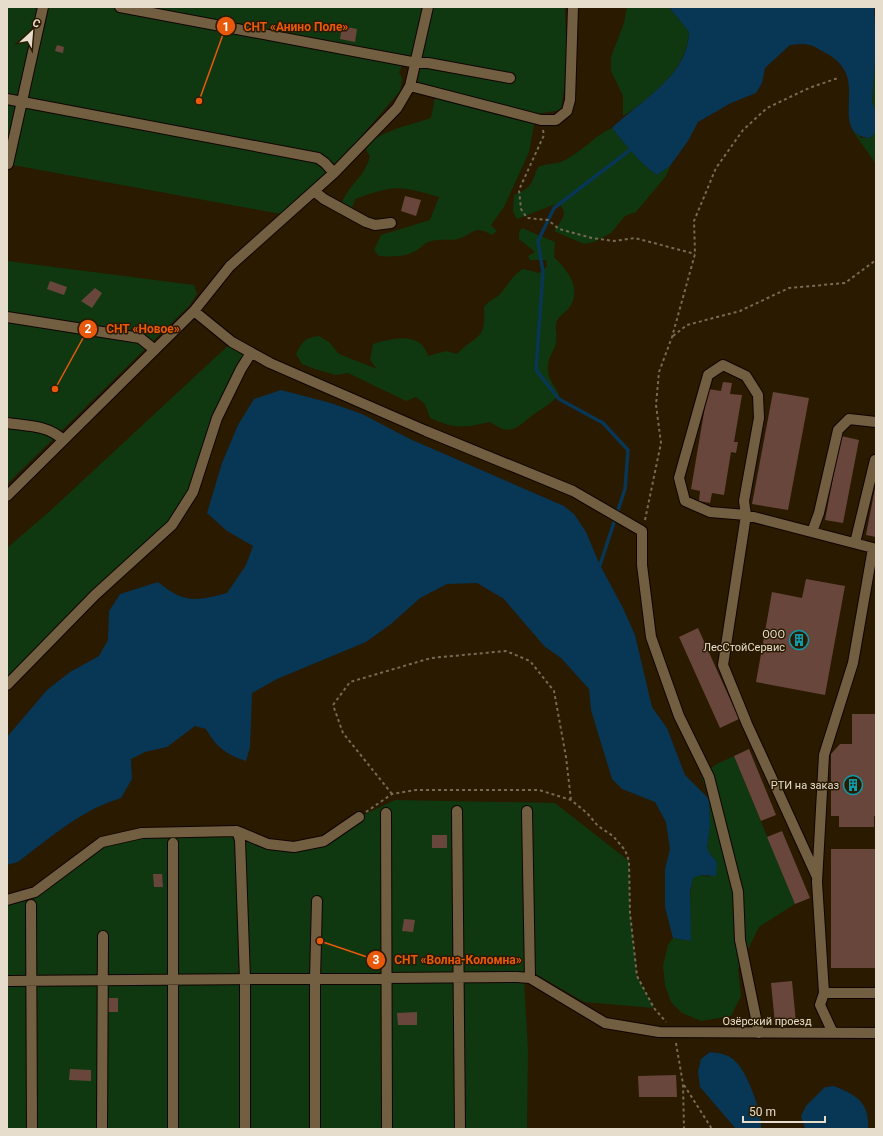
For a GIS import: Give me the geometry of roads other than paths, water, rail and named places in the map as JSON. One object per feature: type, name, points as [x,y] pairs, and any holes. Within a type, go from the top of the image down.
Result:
[{"type":"street","points":[[8,164],[43,7]]},
{"type":"street","points":[[120,7],[417,63],[428,63],[510,78]]},
{"type":"street","points":[[7,496],[194,311],[230,266],[334,173],[397,108],[410,86],[417,63],[428,7]]},
{"type":"street","points":[[410,86],[541,120],[556,120],[567,110],[570,100],[573,7]]},
{"type":"street","points":[[7,99],[318,158],[334,173]]},
{"type":"street","points":[[314,191],[324,200],[366,222],[375,225],[391,223]]},
{"type":"street","points":[[194,311],[232,342],[251,354],[426,431],[573,491],[642,531],[642,565],[651,637],[678,716],[709,777],[738,892],[740,940],[760,1033]]},
{"type":"street","points":[[7,317],[140,338],[155,350]]},
{"type":"street","points":[[7,685],[95,595],[172,525],[193,492],[217,418],[240,369],[251,354]]},
{"type":"street","points":[[817,876],[747,724],[723,665],[746,515],[744,501],[759,418],[758,394],[746,376],[723,365],[708,375],[679,478],[685,501],[710,512],[746,515],[873,548],[853,663],[824,755],[817,876],[824,993],[820,1005],[833,1033]]},
{"type":"street","points":[[812,532],[819,512],[838,430],[849,419],[876,422]]},
{"type":"street","points":[[7,423],[44,428],[57,434],[63,440]]},
{"type":"street","points":[[854,543],[874,460]]},
{"type":"street","points":[[457,811],[460,1129]]},
{"type":"street","points":[[7,981],[530,978],[528,811]]},
{"type":"street","points":[[386,813],[387,1129]]},
{"type":"street","points":[[7,900],[35,892],[102,842],[142,833],[237,831],[268,844],[294,847],[324,841],[359,817]]},
{"type":"street","points":[[237,831],[240,840],[245,979],[245,1129]]},
{"type":"street","points":[[173,843],[173,1129]]},
{"type":"street","points":[[315,1129],[315,979],[317,902]]},
{"type":"street","points":[[31,905],[32,1129]]},
{"type":"street","points":[[102,1129],[103,936]]},
{"type":"street","name":"Озёрский проезд","points":[[530,978],[605,1023],[658,1032],[876,1033]]},
{"type":"street","points":[[824,993],[876,993]]},
{"type":"water","points":[[669,7],[874,7],[876,48],[872,102],[876,112],[876,132],[870,138],[861,136],[851,127],[849,120],[848,82],[847,76],[841,65],[826,53],[812,46],[804,44],[790,45],[765,68],[762,83],[756,93],[731,103],[698,122],[688,141],[670,166],[657,175],[639,159],[612,128],[672,75],[687,48],[689,32]]},
{"type":"water","points":[[281,390],[331,403],[362,414],[410,439],[564,506],[574,514],[586,532],[600,565],[623,608],[635,635],[652,707],[667,728],[685,775],[709,799],[710,826],[707,848],[717,862],[716,876],[700,875],[693,878],[690,892],[691,941],[673,938],[665,907],[665,869],[670,849],[666,822],[655,802],[622,789],[612,779],[591,710],[589,689],[561,658],[544,646],[504,599],[477,583],[447,584],[420,598],[391,624],[366,642],[277,679],[252,693],[250,747],[246,761],[223,750],[214,741],[206,729],[195,726],[167,747],[145,752],[131,759],[132,779],[121,798],[106,803],[80,817],[18,862],[7,865],[7,737],[47,690],[70,672],[99,656],[108,640],[109,611],[120,594],[158,582],[176,594],[191,599],[207,598],[227,593],[246,565],[253,546],[227,531],[207,513],[222,463],[238,425],[254,399]]},
{"type":"water","points":[[710,1052],[720,1053],[733,1059],[740,1067],[745,1075],[757,1104],[761,1129],[736,1129],[700,1087],[698,1072],[701,1059]]},
{"type":"water","points":[[834,1086],[855,1096],[864,1106],[867,1112],[868,1129],[805,1129],[801,1116],[806,1106],[825,1087]]},
{"type":"waterway","points":[[600,565],[625,489],[628,450],[603,423],[559,399],[536,370],[543,272],[538,241],[554,208],[630,150]]},
{"type":"place","name":"СНТ «Анино Поле»","points":[[199,101]]},
{"type":"place","name":"СНТ «Новое»","points":[[55,389]]},
{"type":"place","name":"ООО ЛесСтойСервис","points":[[799,640]]},
{"type":"place","name":"РТИ на заказ","points":[[853,785]]},
{"type":"place","name":"СНТ «Волна-Коломна»","points":[[320,941]]}]
